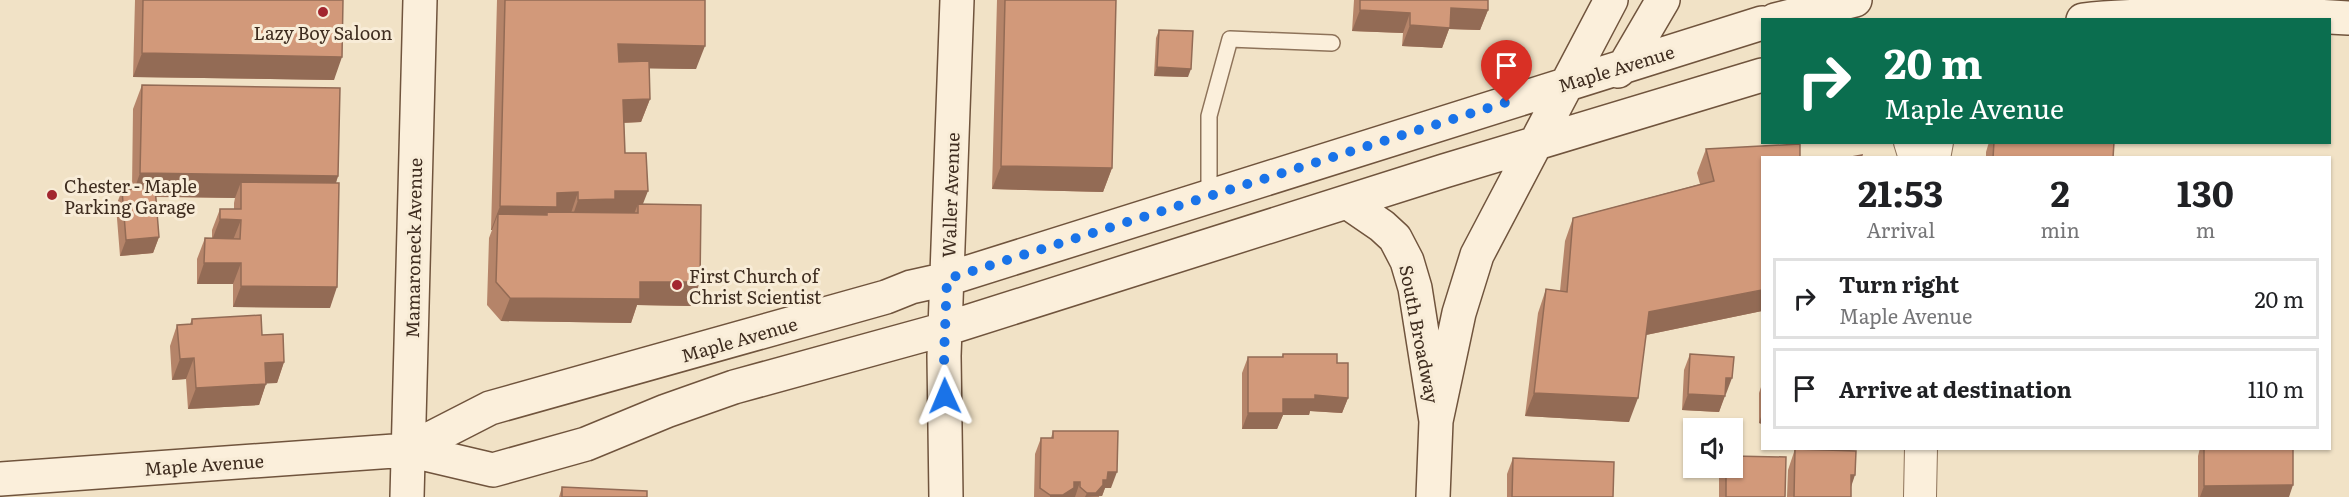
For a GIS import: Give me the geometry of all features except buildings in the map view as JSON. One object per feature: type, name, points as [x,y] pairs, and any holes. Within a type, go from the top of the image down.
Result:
[{"type":"main road","name":"Mamaroneck Avenue","points":[[407,497],[420,0]]},
{"type":"main road","name":"Waller Avenue","points":[[946,497],[945,329],[957,0]]},
{"type":"main road","name":"South Broadway","points":[[1432,497],[1436,421],[1459,313],[1477,255],[1611,0]]},
{"type":"main road","name":"South Broadway","points":[[1536,144],[1625,65],[1663,0]]},
{"type":"main road","points":[[1783,18],[1855,0]]},
{"type":"main road","points":[[2100,18],[2313,15],[2349,18]]},
{"type":"main road","name":"Maple Avenue","points":[[408,450],[490,408],[886,297],[910,287],[947,279],[1761,23]]},
{"type":"main road","name":"Maple Avenue","points":[[11,484],[408,450],[493,470],[586,444],[666,411],[734,387],[945,329],[1347,202],[1761,75]]},
{"type":"main road","name":"South Broadway","points":[[1347,202],[1395,238],[1407,261],[1415,288],[1436,421]]},
{"type":"street","points":[[1920,497],[1921,450]]},
{"type":"lane","points":[[1209,196],[1209,116],[1230,39],[1332,43]]},
{"type":"place","name":"Lazy Boy Saloon","points":[[323,12]]},
{"type":"place","name":"Chester - Maple Parking Garage","points":[[52,195]]},
{"type":"place","name":"First Church of Christ Scientist","points":[[677,285]]},
{"type":"route","points":[[945,396],[947,279],[1507,102]]}]
